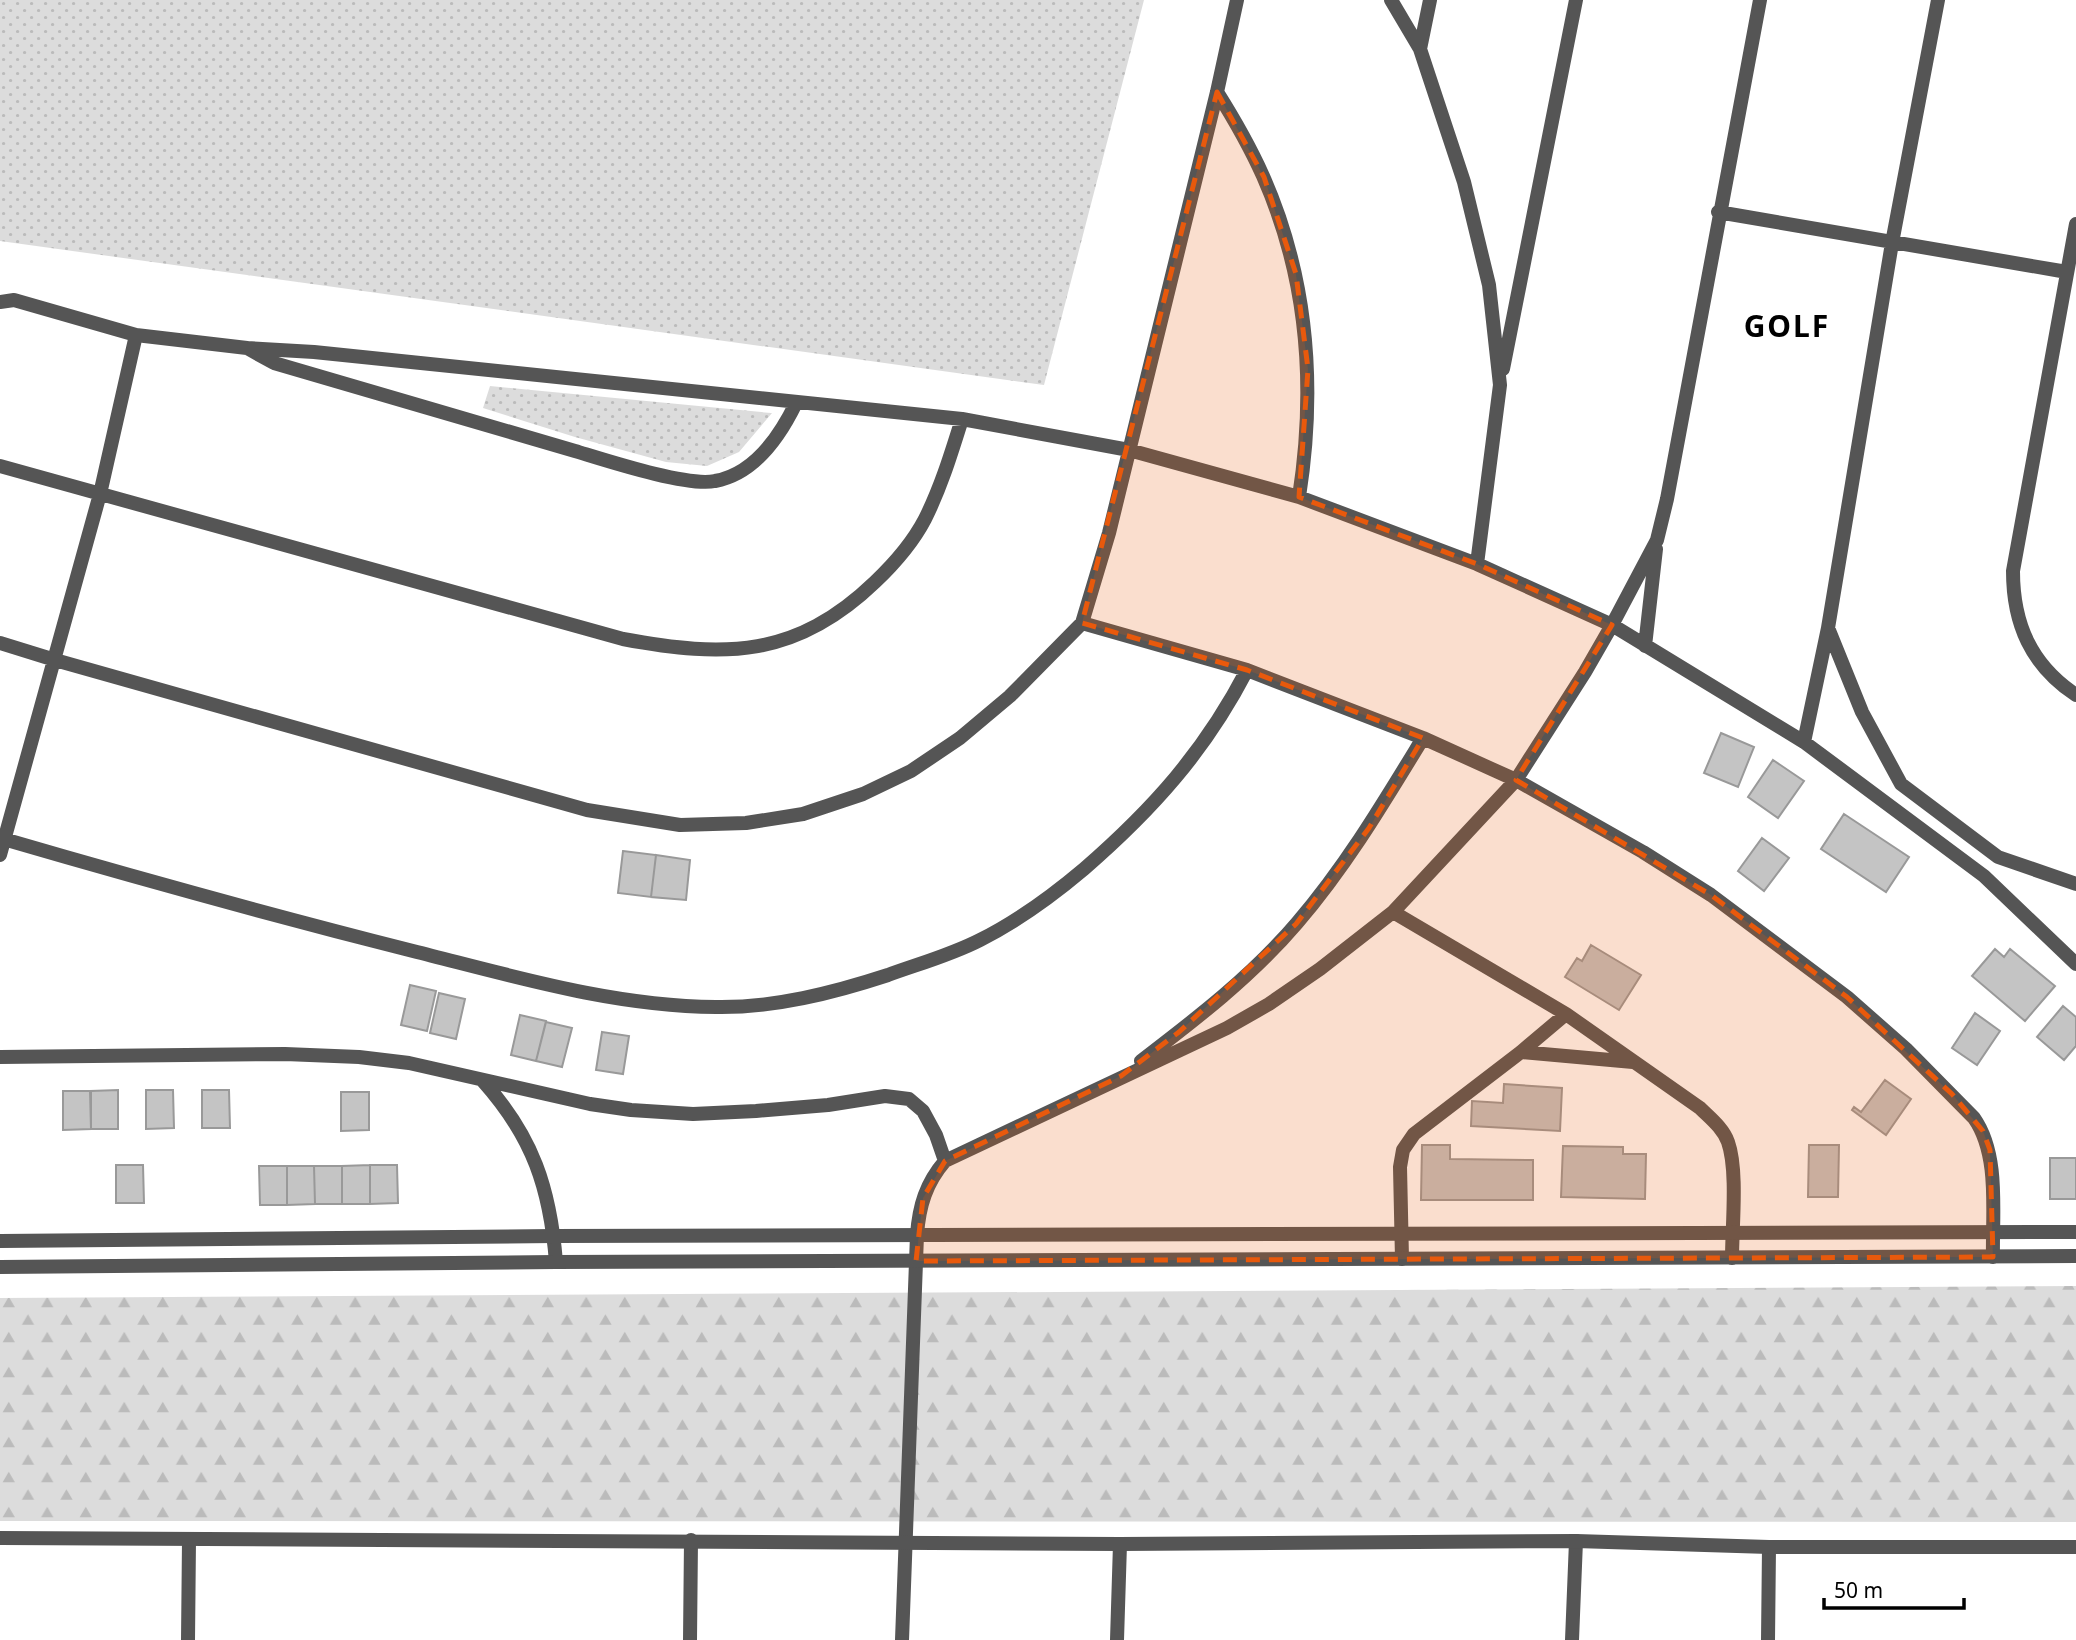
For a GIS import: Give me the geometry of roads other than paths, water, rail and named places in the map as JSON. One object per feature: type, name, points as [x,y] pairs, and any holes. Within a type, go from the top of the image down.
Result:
[{"type":"street","points":[[0,643],[587,810],[680,825],[733,823],[803,814],[863,794],[911,771],[960,738],[1010,696],[1082,623],[1129,450],[1237,0]]},
{"type":"street","points":[[1391,0],[1420,48],[1464,182],[1489,285],[1500,385]]},
{"type":"street","points":[[1420,48],[1430,0]]},
{"type":"street","points":[[1477,564],[1500,385],[1576,0]]},
{"type":"street","points":[[1644,646],[1657,540],[1667,499],[1759,0]]},
{"type":"street","points":[[1804,742],[1828,628],[1892,243],[1938,0]]},
{"type":"street","points":[[1217,92],[1264,177],[1296,274],[1308,369],[1306,454],[1299,497]]},
{"type":"street","points":[[1718,212],[2067,272]]},
{"type":"street","points":[[2076,224],[2013,572],[2013,597],[2022,629],[2042,667],[2058,683],[2076,695]]},
{"type":"street","points":[[0,302],[14,300],[136,335],[962,419],[1129,450],[1299,497],[1477,564],[1612,625],[1804,742],[1984,876],[2076,964]]},
{"type":"street","points":[[0,855],[2,839],[100,494],[136,335]]},
{"type":"street","points":[[247,348],[274,363],[611,461],[687,480],[715,482],[760,457],[781,432],[796,403]]},
{"type":"street","points":[[0,466],[623,639],[677,649],[712,651],[758,648],[803,633],[861,596],[901,557],[923,522],[940,487],[962,419]]},
{"type":"street","points":[[902,1640],[916,1235],[923,1199],[932,1177],[946,1161],[1248,1017],[1320,969],[1393,912],[1516,780],[1585,672],[1657,540]]},
{"type":"street","points":[[1082,623],[1247,670],[1423,738],[1516,780],[1643,852],[1711,895],[1847,997],[1952,1094],[1983,1131],[1990,1150],[1993,1257]]},
{"type":"street","points":[[1828,628],[1863,712],[1901,784],[1998,857],[2076,884]]},
{"type":"street","points":[[2,839],[353,936],[577,993],[708,1007],[797,1000],[863,983],[979,941],[1024,915],[1101,854],[1168,789],[1209,736],[1247,670]]},
{"type":"street","points":[[1121,1076],[1242,979],[1296,924],[1340,870],[1369,828],[1423,738]]},
{"type":"street","points":[[1885,803],[1901,784]]},
{"type":"street","points":[[1984,876],[1998,857]]},
{"type":"street","points":[[1393,912],[1566,1014],[1700,1108],[1717,1125],[1728,1142],[1732,1169],[1732,1258]]},
{"type":"street","points":[[1402,1259],[1400,1167],[1403,1150],[1426,1123],[1521,1052],[1566,1014]]},
{"type":"street","points":[[1521,1052],[1634,1062]]},
{"type":"street","points":[[0,1057],[285,1054],[359,1057],[409,1063],[590,1104],[693,1114],[780,1109],[885,1096],[909,1099],[923,1111],[946,1161]]},
{"type":"street","points":[[483,1081],[511,1114],[532,1152],[547,1193],[556,1262]]},
{"type":"street","points":[[0,1241],[554,1236],[2076,1232]]},
{"type":"street","points":[[0,1267],[2076,1256]]},
{"type":"street","points":[[0,1538],[1120,1544],[1576,1542],[1769,1547],[2076,1547]]},
{"type":"street","points":[[690,1640],[691,1540]]},
{"type":"street","points":[[188,1640],[190,1541]]},
{"type":"street","points":[[1572,1640],[1576,1542]]},
{"type":"street","points":[[1117,1640],[1120,1544]]},
{"type":"street","points":[[1768,1640],[1769,1547]]},
{"type":"district","name":"GOLF","points":[[1787,325]]}]
